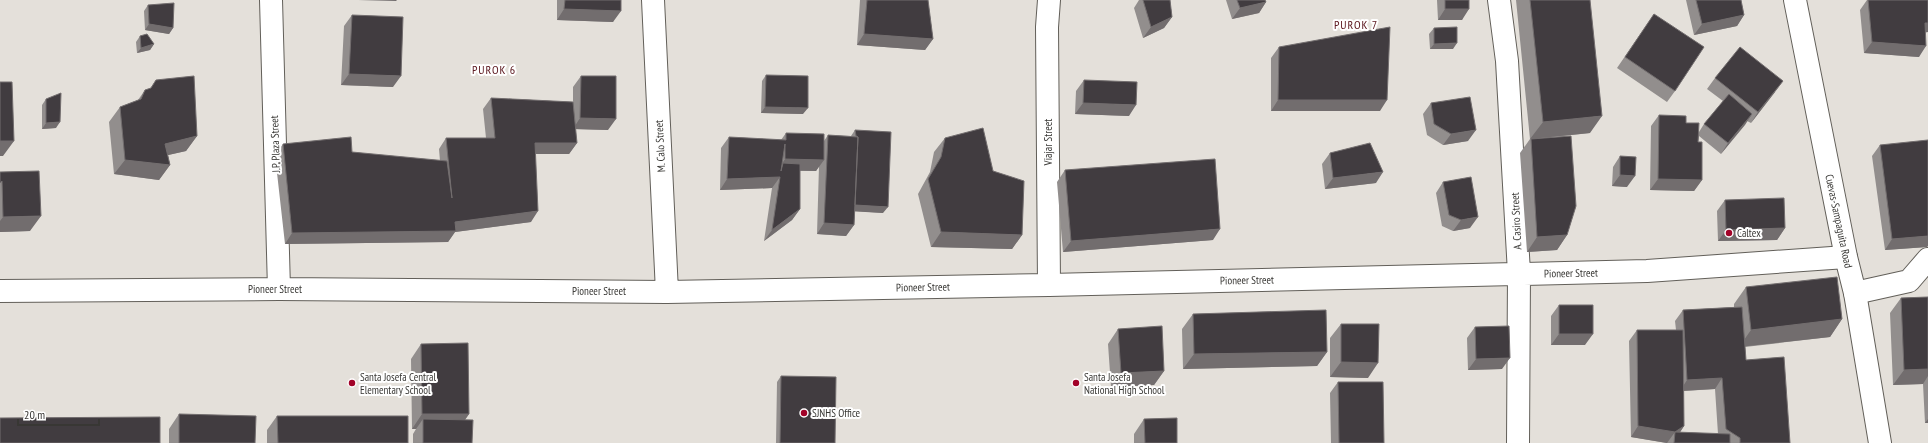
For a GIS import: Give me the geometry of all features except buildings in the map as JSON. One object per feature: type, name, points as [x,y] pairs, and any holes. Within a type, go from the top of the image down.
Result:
[{"type":"street","name":"J.P. Plaza Street","points":[[271,0],[279,289]]},
{"type":"street","name":"M. Calo Street","points":[[654,0],[667,292]]},
{"type":"street","name":"Viajar Street","points":[[1049,0],[1047,26],[1049,285]]},
{"type":"street","name":"A. Casiro Street","points":[[1500,0],[1507,61],[1519,274],[1518,443]]},
{"type":"street","name":"Cuevas-Sampaguita Road","points":[[1795,0],[1846,257],[1855,293],[1880,443]]},
{"type":"street","name":"Pioneer Street","points":[[0,291],[279,289],[667,292],[1049,285],[1646,271],[1846,257]]},
{"type":"street","points":[[1855,293],[1918,281],[1928,259]]},
{"type":"place","name":"Caltex","points":[[1729,233]]},
{"type":"place","name":"Santa Josefa Central Elementary School","points":[[352,383]]},
{"type":"place","name":"Santa Josefa National High School","points":[[1076,383]]},
{"type":"place","name":"SJNHS Office","points":[[804,413]]},
{"type":"district","name":"PUROK 7","points":[[1356,25]]},
{"type":"district","name":"PUROK 6","points":[[494,70]]}]
